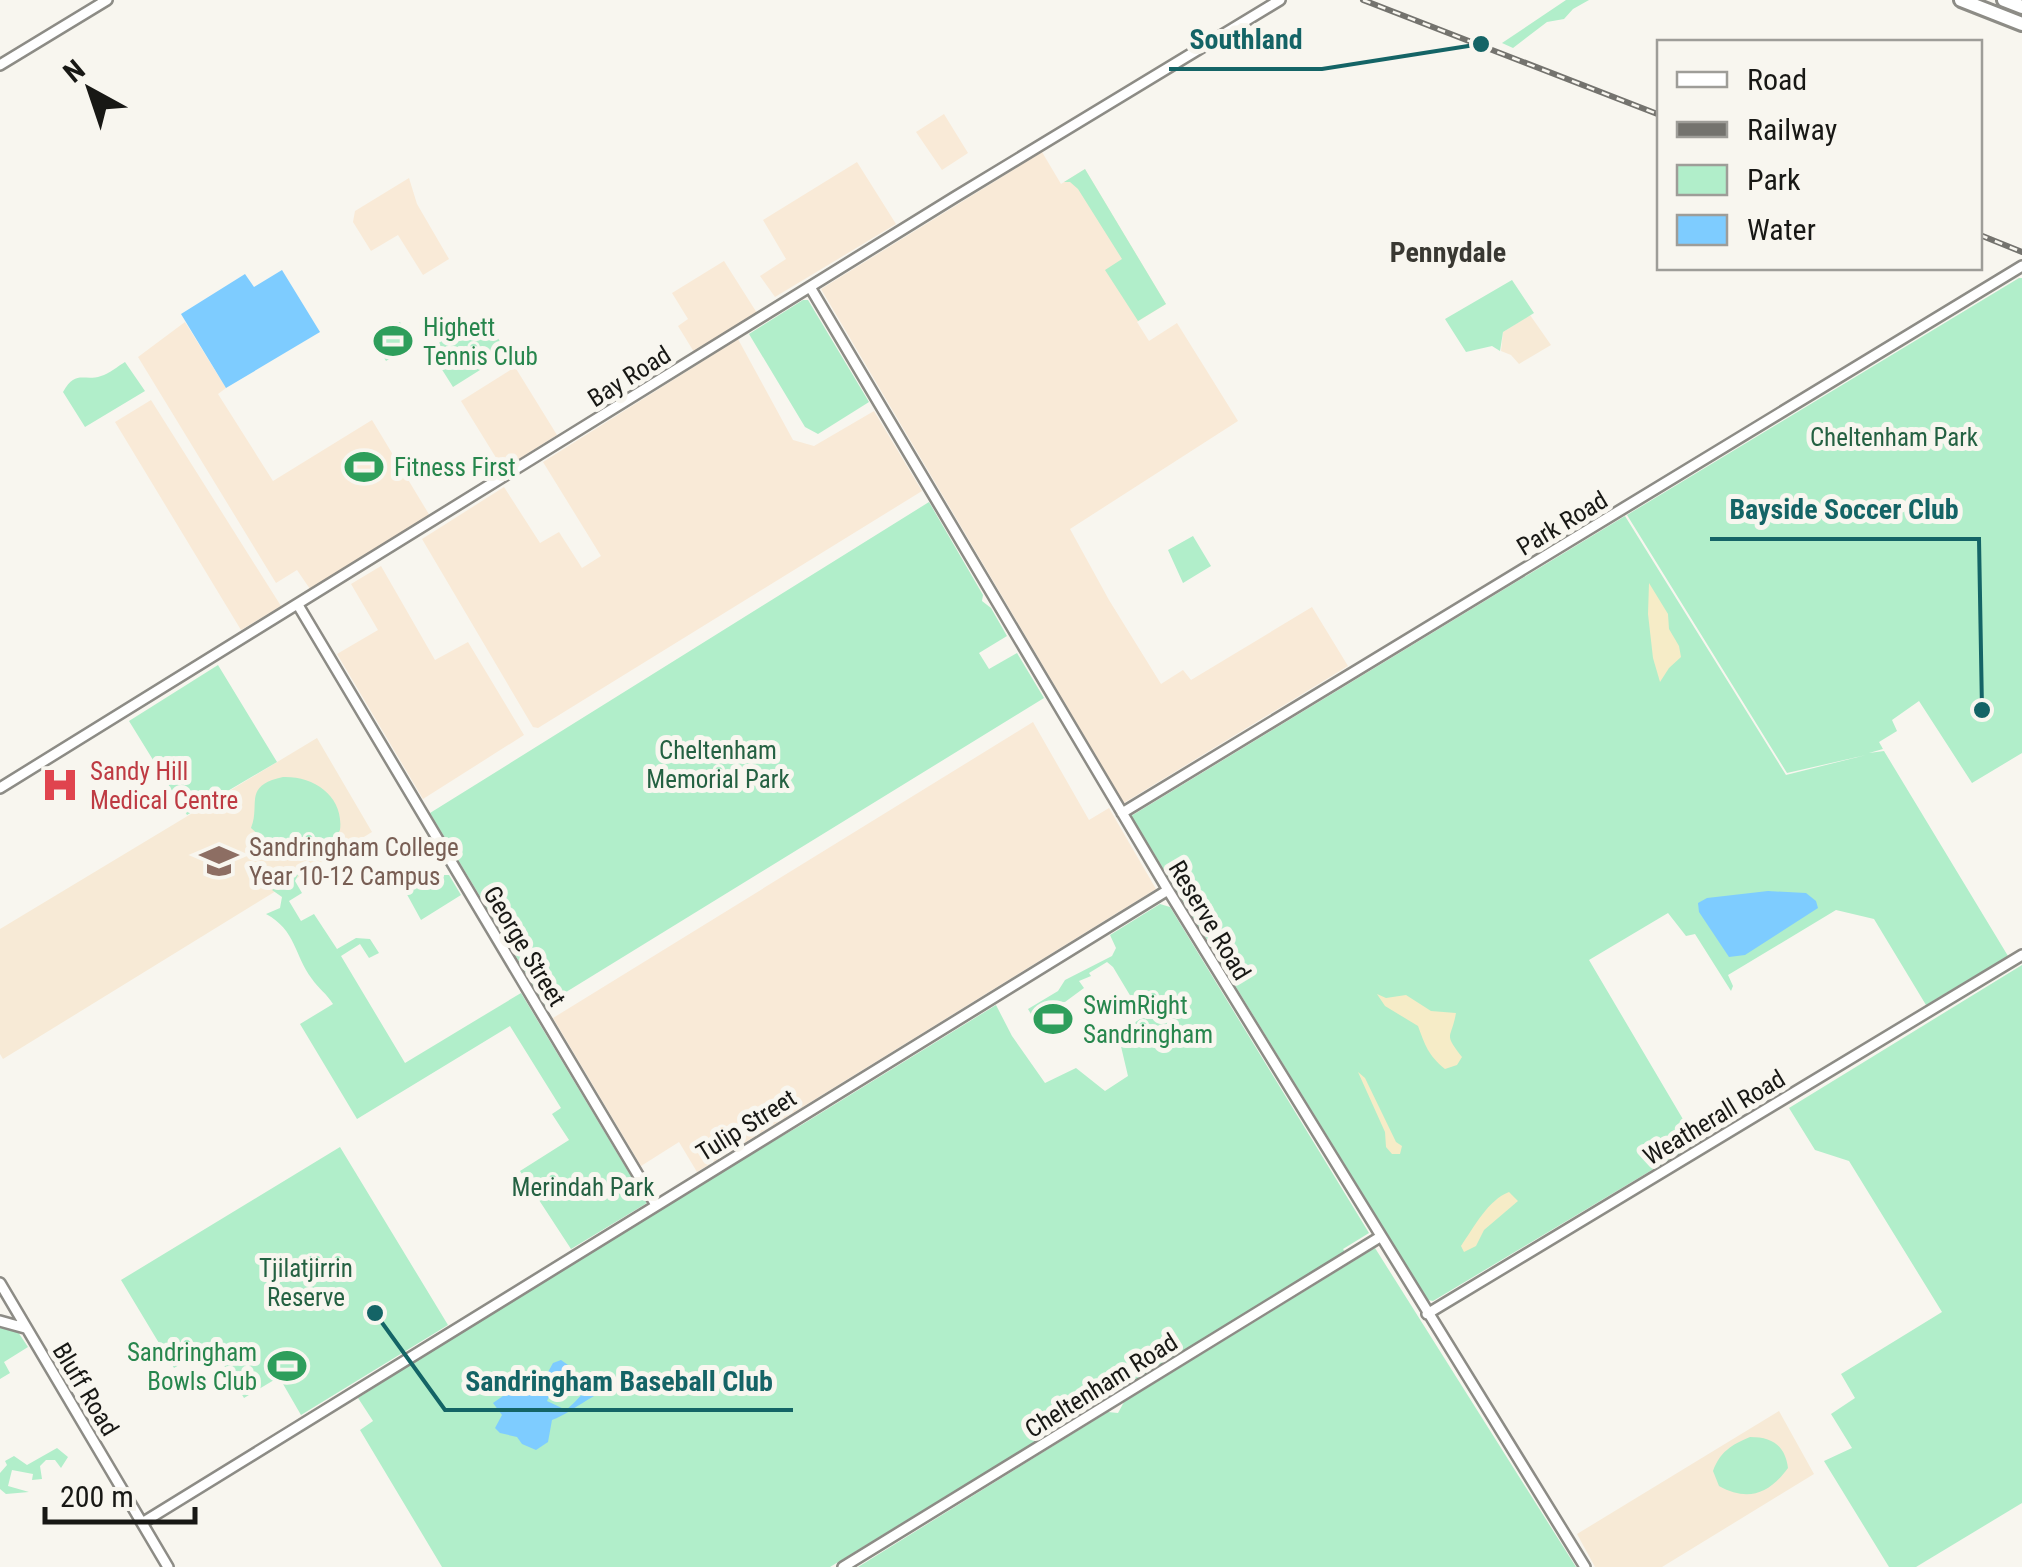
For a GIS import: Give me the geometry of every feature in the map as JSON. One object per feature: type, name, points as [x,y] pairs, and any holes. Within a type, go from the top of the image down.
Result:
[{"type":"highway","points":[[1961,0],[2022,24]]},
{"type":"highway","points":[[2004,0],[2022,6]]},
{"type":"street","points":[[0,65],[106,0]]},
{"type":"street","name":"Bay Road","points":[[0,788],[1280,0]]},
{"type":"street","name":"Park Road","points":[[1122,813],[2022,267]]},
{"type":"street","name":"Reserve Road","points":[[810,287],[1168,890],[1585,1567]]},
{"type":"street","name":"George Street","points":[[298,605],[656,1205]]},
{"type":"street","name":"Tulip Street","points":[[142,1524],[1168,890]]},
{"type":"street","name":"Weatherall Road","points":[[1427,1314],[2022,955]]},
{"type":"street","name":"Cheltenham Road","points":[[843,1567],[1380,1237]]},
{"type":"street","name":"Bluff Road","points":[[0,1283],[168,1567]]},
{"type":"street","points":[[0,1318],[14,1308]]},
{"type":"street","points":[[0,1318],[28,1329]]},
{"type":"shaded area","points":[[944,114],[968,153],[942,170],[916,132]]},
{"type":"shaded area","points":[[1042,152],[1061,184],[1085,169],[1166,304],[1137,322],[1149,341],[1177,323],[1238,421],[1070,529],[1109,600],[1161,684],[1183,670],[1191,680],[1312,607],[1348,666],[1124,803],[821,289]]},
{"type":"shaded area","points":[[857,162],[896,224],[775,297],[760,276],[786,259],[763,220]]},
{"type":"shaded area","points":[[409,178],[417,204],[449,259],[423,275],[398,235],[371,251],[353,222],[355,211]]},
{"type":"shaded area","points":[[724,261],[757,313],[694,352],[678,326],[688,319],[672,293]]},
{"type":"shaded area","points":[[1530,315],[1551,345],[1519,364],[1501,351],[1503,332]]},
{"type":"shaded area","points":[[185,322],[226,388],[218,394],[273,481],[372,420],[430,516],[310,589],[297,570],[276,583],[138,357]]},
{"type":"shaded area","points":[[738,339],[793,440],[814,446],[874,411],[922,491],[538,728],[533,727],[422,539],[504,487],[540,543],[559,532],[582,568],[601,556],[543,462]]},
{"type":"shaded area","points":[[515,367],[557,435],[503,469],[461,401]]},
{"type":"shaded area","points":[[151,400],[281,606],[241,630],[115,422]]},
{"type":"shaded area","points":[[381,566],[435,660],[468,642],[524,735],[423,799],[337,654],[378,630],[351,584]]},
{"type":"shaded area","points":[[1033,722],[1089,820],[1109,808],[1156,889],[697,1172],[679,1142],[641,1166],[553,1018]]},
{"type":"shaded area","name":"Sandringham College Year 10-12 Campus","points":[[317,738],[372,832],[3,1059],[0,929]]},
{"type":"shaded area","points":[[1779,1411],[1814,1474],[1662,1567],[1595,1567],[1577,1534]]},
{"type":"green space","points":[[1566,0],[1589,0],[1564,19],[1547,22],[1513,48],[1502,43]]},
{"type":"green space","points":[[1085,169],[1166,304],[1138,321],[1105,270],[1122,259],[1078,189],[1064,182]]},
{"type":"green space","name":"Cheltenham Park","points":[[2019,278],[2022,753],[1972,783],[1919,701],[1892,720],[1897,731],[1879,742],[1883,749],[1869,753],[1884,751],[2008,956],[1926,1005],[1874,919],[1836,910],[1728,975],[1731,991],[1695,934],[1686,936],[1668,913],[1589,960],[1697,1143],[1433,1301],[1428,1300],[1131,816],[1625,516],[1786,775],[1866,755],[1787,773],[1627,515]]},
{"type":"green space","points":[[1512,280],[1534,313],[1503,332],[1500,351],[1492,346],[1466,352],[1445,319]]},
{"type":"green space","points":[[808,300],[869,402],[818,434],[805,427],[749,334]]},
{"type":"green space","points":[[484,315],[507,353],[453,387],[429,349]]},
{"type":"green space","name":"Highett Tennis Club","points":[[400,322],[413,344],[386,361],[373,339]]},
{"type":"green space","points":[[125,362],[145,391],[85,427],[63,392],[76,378],[104,375]]},
{"type":"green space","name":"Cheltenham Memorial Park","points":[[929,502],[983,595],[982,601],[991,608],[1007,636],[979,653],[989,669],[1017,653],[1044,698],[545,1005],[430,813]]},
{"type":"green space","points":[[1193,536],[1211,566],[1183,583],[1168,550]]},
{"type":"green space","points":[[218,665],[277,762],[187,815],[129,721]]},
{"type":"green space","points":[[283,777],[306,780],[332,798],[340,830],[323,849],[300,855],[284,850],[272,856],[251,828],[257,791]]},
{"type":"green space","name":"Merindah Park","points":[[299,873],[295,881],[302,893],[289,901],[301,921],[314,914],[337,949],[356,938],[370,939],[379,953],[369,958],[360,944],[341,956],[405,1063],[521,993],[647,1203],[571,1249],[520,1171],[569,1140],[552,1114],[561,1108],[510,1026],[357,1119],[300,1024],[333,1004],[306,970],[283,928],[266,914],[280,908],[282,897],[272,890]]},
{"type":"green space","points":[[426,875],[449,875],[461,895],[421,920],[404,889]]},
{"type":"green space","points":[[1160,904],[1170,907],[1369,1233],[1333,1260],[830,1567],[442,1567],[360,1430],[373,1421],[358,1398],[659,1207],[996,1005],[1045,1083],[1076,1068],[1105,1091],[1128,1076],[1119,1038],[1124,1035],[1122,1031],[1143,1017],[1113,967],[1107,962],[1089,973],[1091,976],[1079,981],[1084,988],[1065,1002],[1049,1003],[1052,1010],[1035,1021],[1028,1009],[1058,991],[1065,980],[1112,956],[1116,948],[1110,935]]},
{"type":"green space","points":[[2022,965],[2022,1503],[1916,1567],[1889,1567],[1824,1461],[1852,1448],[1831,1414],[1855,1398],[1841,1374],[1942,1312],[1849,1161],[1815,1150],[1789,1108]]},
{"type":"green space","name":"Tjilatjirrin Reserve","points":[[340,1147],[448,1325],[301,1415],[279,1377],[244,1398],[212,1346],[174,1368],[121,1280]]},
{"type":"green space","points":[[1375,1248],[1576,1567],[858,1567],[1108,1412],[1118,1413],[1124,1402]]},
{"type":"green space","points":[[0,1327],[18,1332],[28,1347],[4,1362],[10,1373],[0,1379]]},
{"type":"green space","points":[[1750,1437],[1776,1444],[1784,1453],[1788,1468],[1765,1489],[1739,1494],[1719,1486],[1713,1471],[1723,1454]]},
{"type":"green space","points":[[57,1448],[68,1457],[61,1468],[55,1460],[46,1460],[40,1466],[42,1479],[32,1480],[33,1474],[12,1470],[8,1486],[29,1492],[6,1494],[0,1489],[5,1461],[14,1456],[27,1465]]},
{"type":"sand","points":[[1649,583],[1668,614],[1669,629],[1681,657],[1660,682],[1648,614]]},
{"type":"sand","points":[[1377,994],[1386,998],[1406,995],[1431,1011],[1456,1013],[1450,1036],[1462,1057],[1457,1065],[1445,1069],[1439,1064],[1418,1026],[1385,1006]]},
{"type":"sand","points":[[1358,1072],[1365,1078],[1396,1142],[1402,1146],[1400,1154],[1392,1154],[1386,1147],[1385,1132]]},
{"type":"sand","points":[[1509,1192],[1518,1201],[1484,1230],[1476,1246],[1464,1252],[1461,1246],[1482,1215]]},
{"type":"water","points":[[282,270],[320,332],[226,388],[181,314],[245,274],[254,287]]},
{"type":"water","points":[[1768,891],[1806,893],[1818,908],[1745,955],[1729,957],[1699,912],[1698,903],[1707,898]]},
{"type":"water","points":[[561,1360],[568,1365],[567,1371],[557,1379],[547,1401],[566,1410],[595,1384],[623,1381],[621,1387],[603,1391],[552,1420],[548,1442],[536,1450],[517,1437],[500,1433],[495,1428],[502,1415],[493,1403],[527,1379],[547,1374],[553,1363]]},
{"type":"railway","points":[[1363,0],[1657,114]]},
{"type":"railway","points":[[1982,236],[2022,252]]},
{"type":"place","name":"Southland","points":[[1481,44]]},
{"type":"place","name":"Highett Tennis Club","points":[[393,341]]},
{"type":"place","name":"Fitness First","points":[[364,467]]},
{"type":"place","name":"Bayside Soccer Club","points":[[1982,710]]},
{"type":"place","name":"Sandy Hill Medical Centre","points":[[60,785]]},
{"type":"place","name":"Sandringham College Year 10-12 Campus","points":[[219,861]]},
{"type":"place","name":"SwimRight Sandringham","points":[[1053,1019]]},
{"type":"place","name":"Sandringham Baseball Club","points":[[375,1313]]},
{"type":"place","name":"Sandringham Bowls Club","points":[[287,1366]]},
{"type":"district","name":"Pennydale","points":[[1448,252]]}]
